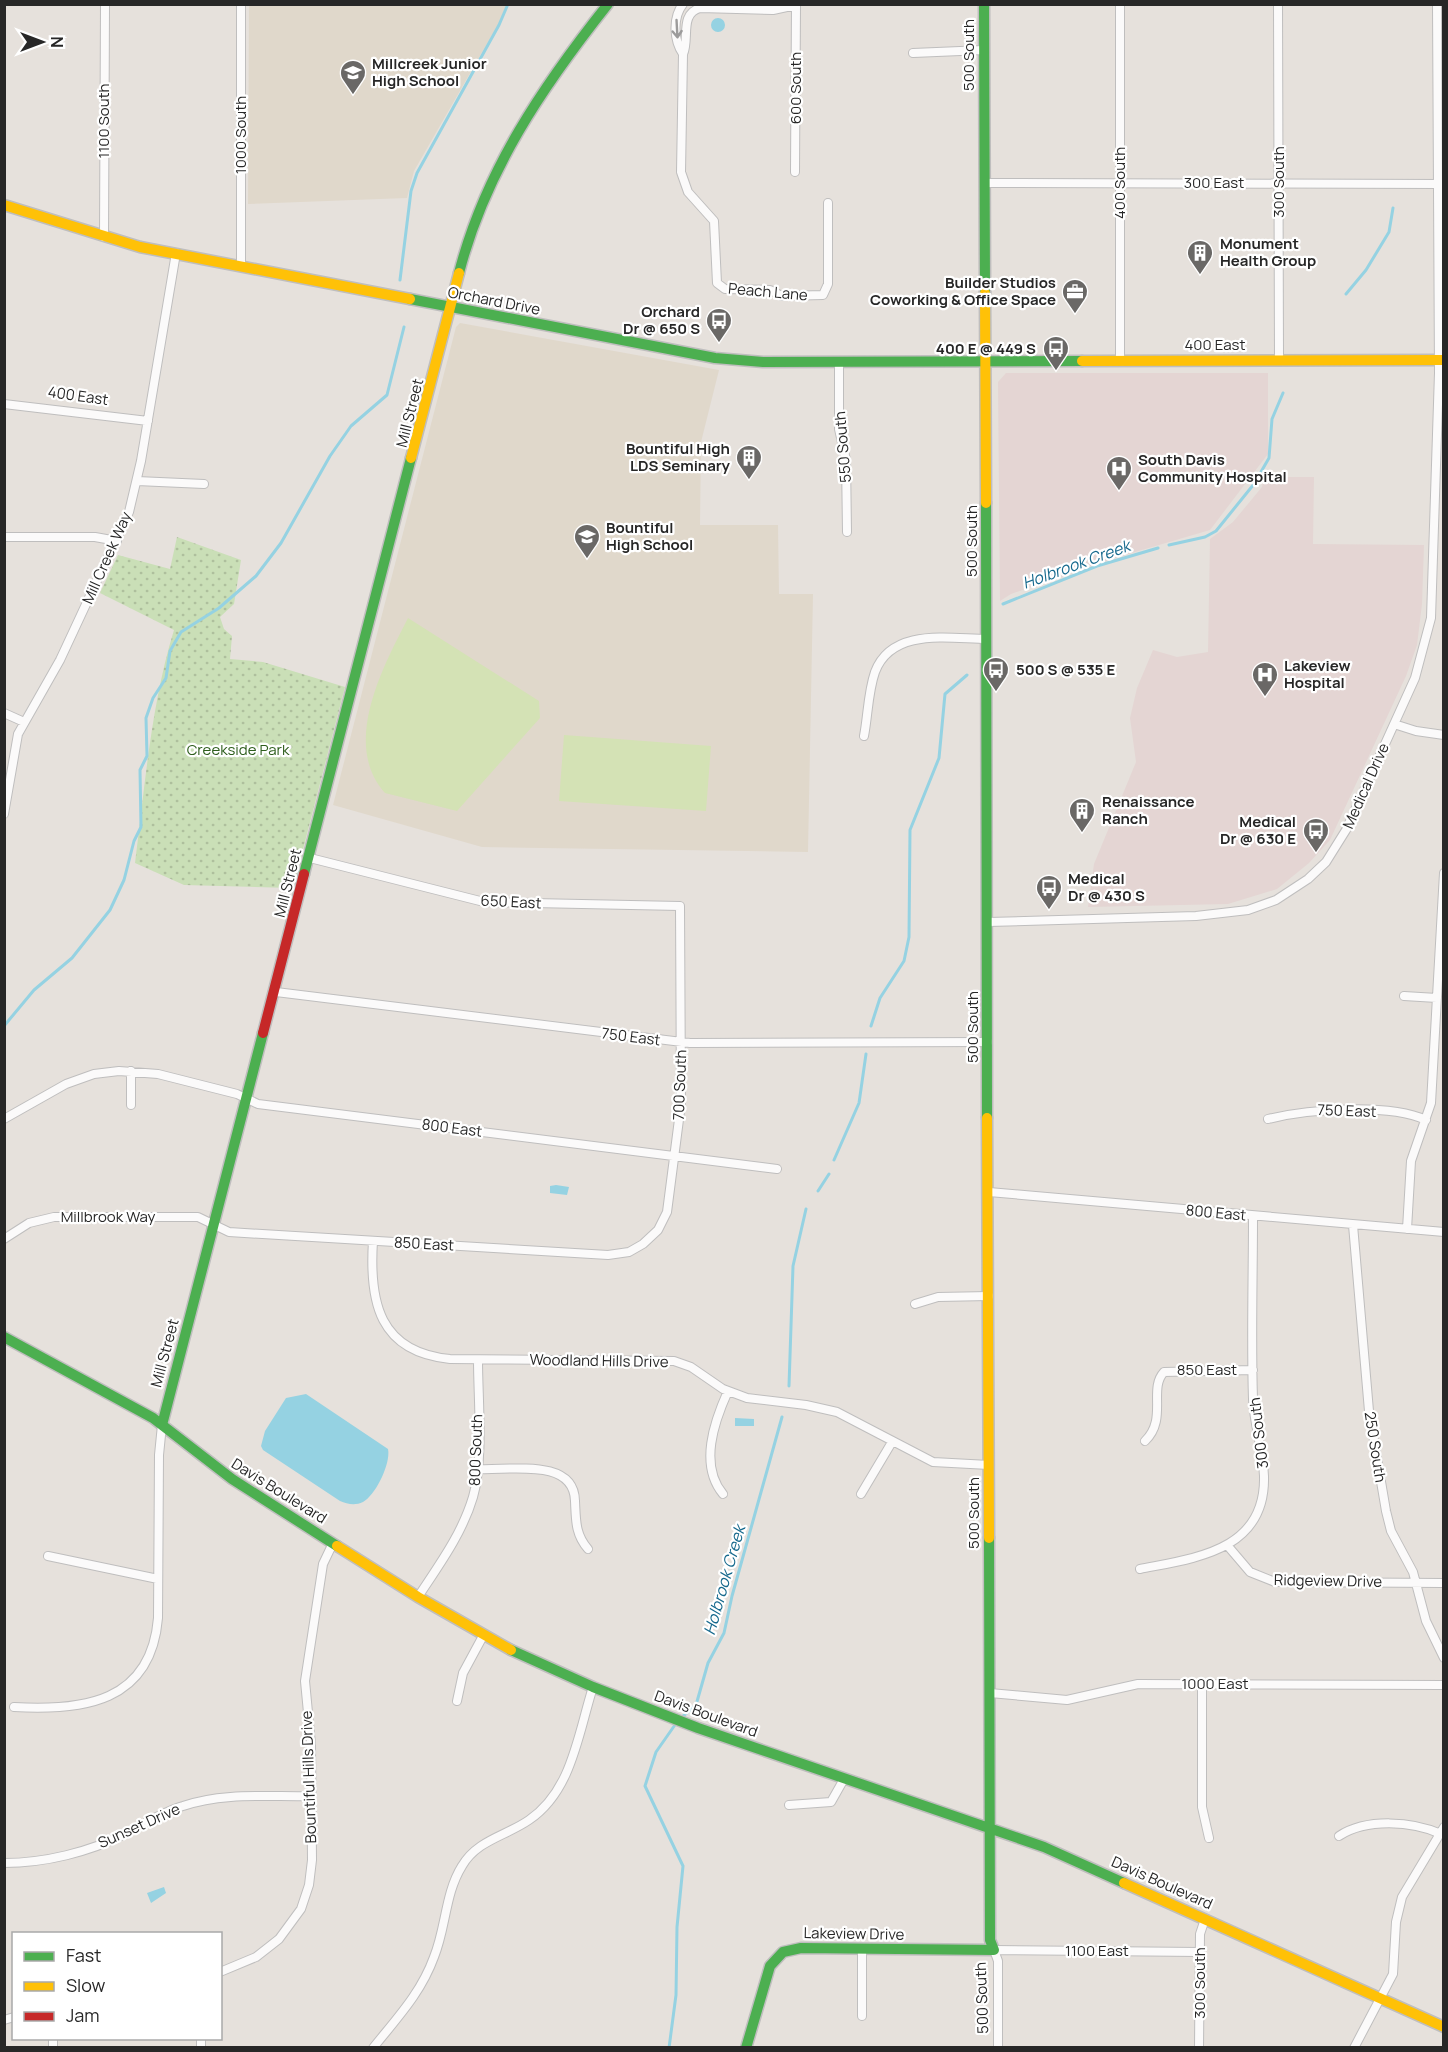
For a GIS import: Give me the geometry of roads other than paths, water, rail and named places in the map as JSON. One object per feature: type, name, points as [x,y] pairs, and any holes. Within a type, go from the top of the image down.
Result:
[{"type":"street","name":"1100 South","points":[[104,237],[105,4]]},
{"type":"street","name":"1000 South","points":[[241,4],[241,266]]},
{"type":"street","name":"Mill Street","points":[[14,1707],[79,1707],[103,1700],[127,1684],[144,1663],[155,1640],[158,1618],[159,1455],[162,1425],[474,221],[498,170],[540,95],[608,4]]},
{"type":"street","name":"Peach Lane","points":[[683,4],[677,14],[676,27],[679,48],[683,54]]},
{"type":"street","name":"500 South","points":[[984,4],[990,1940],[998,1961],[998,2048]]},
{"type":"street","name":"400 South","points":[[1120,4],[1120,361]]},
{"type":"street","name":"300 South","points":[[1278,4],[1279,360]]},
{"type":"street","name":"Medical Drive","points":[[988,922],[1217,915],[1248,910],[1276,900],[1308,879],[1335,850],[1420,665],[1431,618],[1441,360],[1441,183],[1437,4]]},
{"type":"street","name":"Peach Lane","points":[[795,5],[773,10],[697,9],[690,12],[687,19],[687,47],[683,54],[681,172],[688,192],[714,220],[718,286],[725,289],[770,290],[782,296],[823,295],[828,284],[828,202]]},
{"type":"street","name":"600 South","points":[[795,5],[795,172]]},
{"type":"street","points":[[913,53],[984,50]]},
{"type":"street","name":"300 East","points":[[985,183],[1441,183]]},
{"type":"street","name":"Orchard Drive","points":[[4,206],[104,237],[176,254],[715,358],[763,362],[986,361]]},
{"type":"street","name":"Mill Creek Way","points":[[4,814],[14,750],[24,722],[60,660],[117,541],[137,481],[176,254]]},
{"type":"street","name":"400 East","points":[[986,361],[1441,360]]},
{"type":"street","name":"550 South","points":[[839,361],[839,429],[846,460],[847,532]]},
{"type":"street","name":"400 East","points":[[4,404],[148,421]]},
{"type":"street","points":[[137,481],[204,484]]},
{"type":"street","points":[[4,537],[95,537],[117,541]]},
{"type":"street","points":[[864,736],[874,676],[889,652],[914,639],[987,639]]},
{"type":"street","points":[[4,712],[24,722]]},
{"type":"street","points":[[1394,724],[1416,731],[1443,735]]},
{"type":"street","name":"650 East","points":[[310,858],[484,902],[680,906]]},
{"type":"street","points":[[1407,1229],[1411,1161],[1431,1103],[1443,873]]},
{"type":"street","name":"700 South","points":[[635,1249],[652,1238],[664,1221],[669,1203],[681,1104],[680,906]]},
{"type":"street","name":"750 East","points":[[276,992],[681,1042],[988,1042]]},
{"type":"street","points":[[1404,996],[1437,998]]},
{"type":"street","points":[[131,1071],[131,1105]]},
{"type":"street","name":"800 East","points":[[4,1119],[81,1078],[107,1072],[131,1071],[158,1074],[248,1099],[258,1104],[777,1169]]},
{"type":"street","name":"750 East","points":[[1268,1119],[1303,1111],[1329,1109],[1406,1114],[1426,1120]]},
{"type":"street","name":"800 East","points":[[988,1192],[1443,1232]]},
{"type":"street","name":"300 South","points":[[1140,1569],[1203,1557],[1227,1545],[1252,1518],[1263,1493],[1264,1476],[1255,1422],[1252,1216]]},
{"type":"street","name":"Millbrook Way","points":[[4,1239],[29,1223],[54,1217],[198,1217],[215,1224]]},
{"type":"street","name":"850 East","points":[[215,1224],[229,1232],[608,1255],[635,1249]]},
{"type":"street","name":"250 South","points":[[1353,1225],[1370,1411],[1386,1511],[1391,1531],[1417,1582],[1426,1621],[1443,1658]]},
{"type":"street","name":"Woodland Hills Drive","points":[[373,1241],[372,1292],[380,1315],[389,1329],[420,1353],[440,1358],[478,1360],[666,1360],[691,1367],[728,1391],[757,1400],[826,1408],[850,1418],[933,1462],[989,1465]]},
{"type":"street","points":[[915,1304],[938,1297],[989,1296]]},
{"type":"street","name":"Davis Boulevard","points":[[4,1337],[162,1425],[216,1468],[483,1636],[593,1687],[657,1712],[1044,1847],[1443,2027]]},
{"type":"street","name":"800 South","points":[[418,1597],[463,1524],[474,1494],[477,1469],[478,1360]]},
{"type":"street","name":"850 East","points":[[1145,1441],[1156,1426],[1159,1381],[1164,1372],[1253,1370]]},
{"type":"street","points":[[723,1494],[713,1478],[712,1437],[715,1422],[728,1391]]},
{"type":"street","points":[[861,1494],[892,1442]]},
{"type":"street","points":[[477,1469],[550,1470],[562,1474],[572,1485],[577,1531],[588,1549]]},
{"type":"street","name":"Bountiful Hills Drive","points":[[222,1971],[248,1961],[272,1946],[286,1932],[301,1909],[311,1877],[311,1744],[305,1681],[323,1564],[333,1543]]},
{"type":"street","name":"Ridgeview Drive","points":[[1227,1545],[1250,1572],[1275,1582],[1443,1583]]},
{"type":"street","points":[[48,1556],[158,1579]]},
{"type":"street","points":[[457,1701],[463,1673],[483,1636]]},
{"type":"street","points":[[1202,1684],[1202,1807],[1209,1838]]},
{"type":"street","name":"1000 East","points":[[990,1693],[1067,1700],[1130,1685],[1443,1685]]},
{"type":"street","points":[[373,2048],[411,2002],[427,1974],[439,1943],[456,1877],[467,1858],[481,1845],[531,1819],[548,1804],[560,1786],[569,1766],[593,1687]]},
{"type":"street","points":[[789,1805],[831,1803],[844,1779]]},
{"type":"street","name":"Sunset Drive","points":[[4,1863],[35,1861],[83,1850],[125,1834],[168,1811],[199,1801],[227,1797],[311,1797]]},
{"type":"street","points":[[1339,1836],[1366,1825],[1416,1825],[1442,1830],[1402,1897],[1396,1922],[1395,1968],[1354,2048]]},
{"type":"street","name":"300 South","points":[[1199,2048],[1200,1934],[1205,1919]]},
{"type":"street","name":"Lakeview Drive","points":[[746,2048],[768,1972],[777,1956],[796,1948],[994,1950]]},
{"type":"street","points":[[862,1948],[862,2016]]},
{"type":"street","name":"1100 East","points":[[994,1950],[1200,1952]]},
{"type":"water","points":[[718,18],[723,20],[725,25],[723,30],[718,32],[713,30],[711,25],[713,20]]},
{"type":"water","points":[[550,1186],[569,1187],[567,1195],[550,1193]]},
{"type":"water","points":[[306,1394],[388,1449],[382,1478],[373,1493],[363,1502],[351,1504],[340,1501],[263,1450],[261,1446],[265,1431],[286,1398]]},
{"type":"water","points":[[735,1418],[754,1419],[754,1426],[735,1426]]},
{"type":"water","points":[[164,1887],[166,1893],[151,1903],[147,1893]]},
{"type":"waterway","points":[[400,280],[411,191],[417,173],[499,25],[508,4]]},
{"type":"waterway","name":"Holbrook Creek","points":[[1346,294],[1366,270],[1389,232],[1393,208]]},
{"type":"waterway","points":[[4,1026],[34,990],[72,958],[110,910],[124,880],[134,841],[141,827],[140,770],[147,756],[146,718],[153,698],[166,678],[170,651],[181,632],[219,608],[256,576],[281,543],[330,456],[351,426],[387,395],[404,327]]},
{"type":"waterway","name":"Holbrook Creek","points":[[1169,545],[1205,537],[1216,531],[1254,484],[1269,458],[1272,419],[1283,393]]},
{"type":"waterway","name":"Holbrook Creek","points":[[1003,604],[1097,566],[1158,548]]},
{"type":"waterway","name":"Holbrook Creek","points":[[871,1026],[880,998],[904,961],[909,937],[910,830],[939,758],[945,694],[967,675]]},
{"type":"waterway","name":"Holbrook Creek","points":[[834,1160],[859,1103],[866,1054]]},
{"type":"waterway","points":[[818,1191],[829,1174]]},
{"type":"waterway","name":"Holbrook Creek","points":[[789,1386],[793,1266],[806,1209]]},
{"type":"waterway","name":"Holbrook Creek","points":[[682,1717],[696,1705],[708,1663],[724,1633],[732,1596],[782,1417]]},
{"type":"waterway","name":"Holbrook Creek","points":[[669,2048],[676,1995],[677,1927],[683,1866],[645,1786],[656,1752],[677,1722]]},
{"type":"place","name":"Millcreek Junior High School","points":[[353,96]]},
{"type":"place","name":"Monument Health Group","points":[[1200,276]]},
{"type":"place","name":"Builder Studios Coworking & Office Space","points":[[1075,315]]},
{"type":"place","name":"Orchard Dr @ 650 S","points":[[719,344]]},
{"type":"place","name":"400 E @ 449 S","points":[[1056,372]]},
{"type":"place","name":"Bountiful High LDS Seminary","points":[[749,481]]},
{"type":"place","name":"South Davis Community Hospital","points":[[1119,492]]},
{"type":"place","name":"Bountiful High School","points":[[587,560]]},
{"type":"place","name":"500 S @ 535 E","points":[[996,693]]},
{"type":"place","name":"Lakeview Hospital","points":[[1265,698]]},
{"type":"place","name":"Renaissance Ranch","points":[[1082,834]]},
{"type":"place","name":"Medical Dr @ 630 E","points":[[1316,854]]},
{"type":"place","name":"Medical Dr @ 430 S","points":[[1049,911]]},
{"type":"park label","name":"Creekside Park","points":[[238,750]]}]
